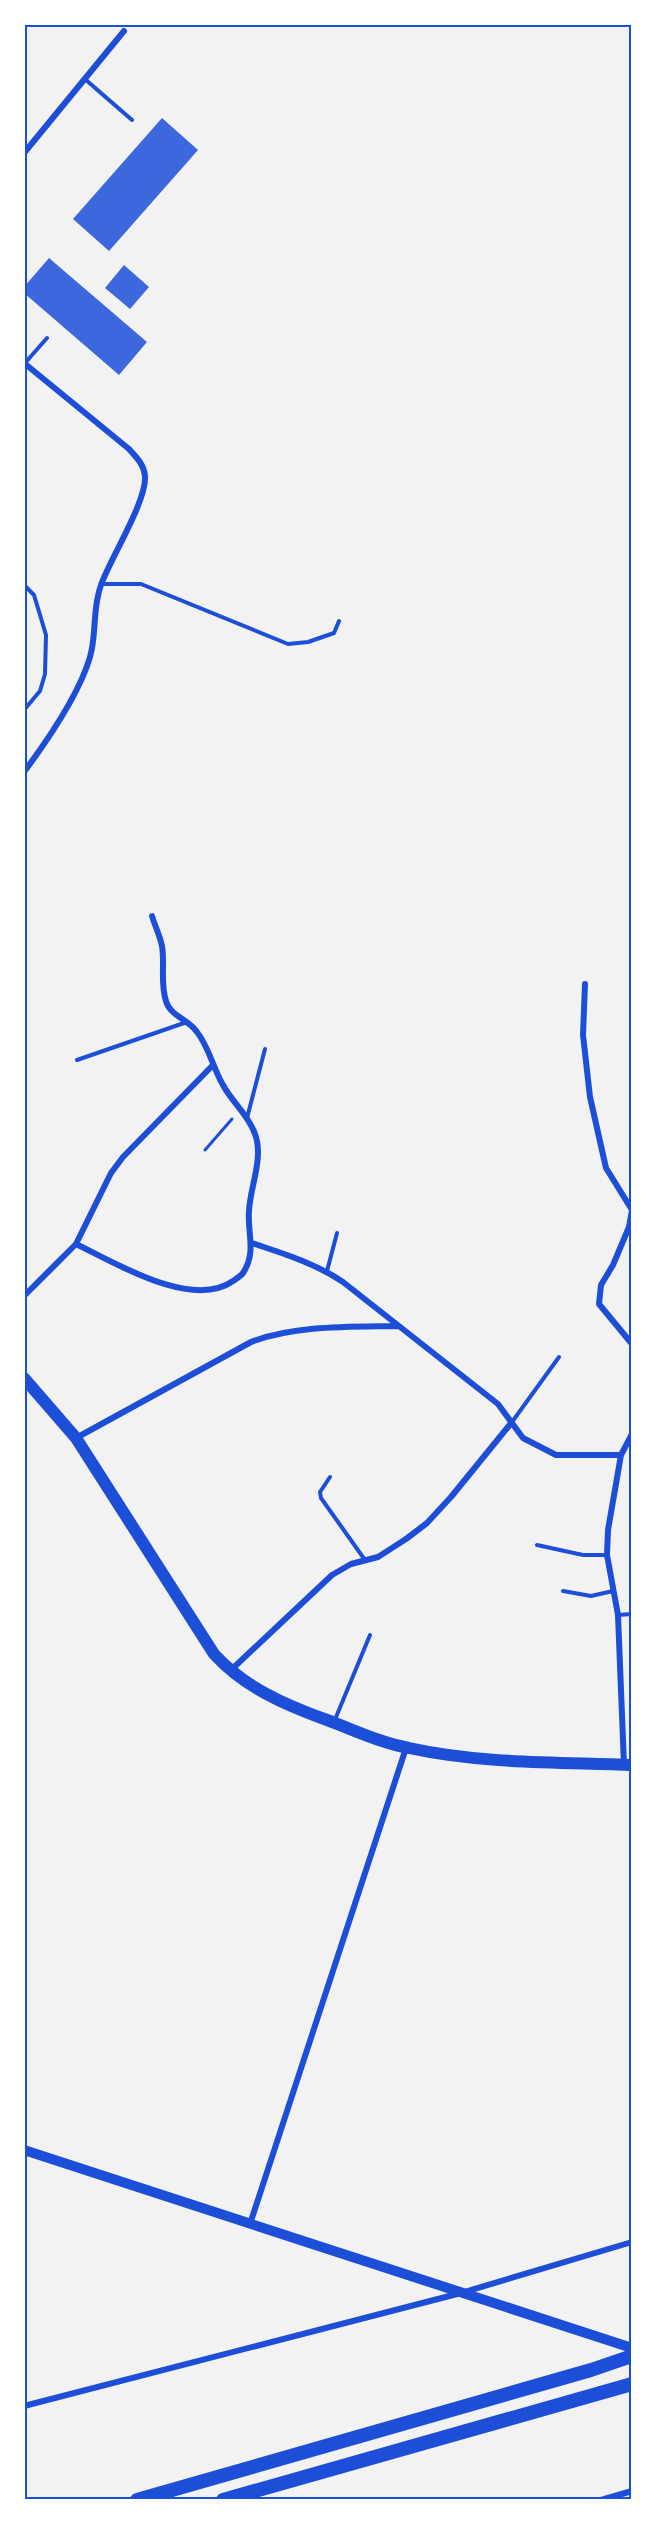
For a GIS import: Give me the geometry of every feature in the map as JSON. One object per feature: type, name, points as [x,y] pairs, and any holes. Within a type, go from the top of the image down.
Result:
[{"type":"highway","points":[[136,2500],[591,2370],[632,2356]]},
{"type":"highway","points":[[223,2500],[632,2384]]},
{"type":"main road","points":[[24,1378],[76,1438],[214,1654],[230,1671],[265,1694],[406,1748],[461,1758],[628,1765]]},
{"type":"street","points":[[24,153],[124,31]]},
{"type":"street","points":[[24,364],[129,449],[141,462],[146,476],[141,498],[95,602],[90,657],[82,678],[44,745],[24,772]]},
{"type":"street","points":[[76,1244],[168,1286],[200,1290],[222,1288],[243,1274],[252,1244],[248,1214],[259,1149],[255,1134],[213,1065],[198,1032],[171,1011],[165,1000],[162,948],[152,916]]},
{"type":"street","points":[[585,984],[583,1035],[590,1097],[606,1168],[632,1210],[629,1227],[613,1265],[601,1285],[599,1304],[632,1344]]},
{"type":"street","points":[[24,1296],[76,1244],[111,1173],[123,1157],[213,1065]]},
{"type":"street","points":[[252,1244],[327,1271],[498,1404],[523,1438],[556,1455],[621,1455]]},
{"type":"street","points":[[76,1438],[264,1337],[340,1328],[399,1326]]},
{"type":"street","points":[[230,1671],[332,1575],[351,1564],[378,1557],[427,1522],[451,1497],[512,1422]]},
{"type":"street","points":[[628,1765],[618,1615],[607,1555],[608,1530],[621,1455],[632,1434]]},
{"type":"street","points":[[250,2224],[406,1748]]},
{"type":"street","points":[[24,2150],[632,2348]]},
{"type":"street","points":[[24,2406],[461,2293],[632,2242]]},
{"type":"street","points":[[601,2500],[632,2491]]},
{"type":"lane","points":[[86,80],[132,120]]},
{"type":"lane","points":[[24,364],[47,338]]},
{"type":"lane","points":[[101,584],[141,584],[288,644],[308,642],[334,633],[339,621]]},
{"type":"lane","points":[[24,585],[34,595],[46,635],[45,674],[40,691],[24,710]]},
{"type":"lane","points":[[77,1060],[188,1022]]},
{"type":"lane","points":[[247,1119],[265,1049]]},
{"type":"lane","points":[[327,1271],[337,1233]]},
{"type":"lane","points":[[512,1422],[559,1357]]},
{"type":"lane","points":[[330,1477],[320,1492],[321,1498],[365,1560]]},
{"type":"lane","points":[[537,1545],[584,1555],[607,1555]]},
{"type":"lane","points":[[563,1591],[591,1596],[613,1591]]},
{"type":"lane","points":[[618,1615],[632,1614]]},
{"type":"lane","points":[[334,1722],[370,1635]]},
{"type":"path","points":[[205,1150],[239,1110]]},
{"type":"building","points":[[162,118],[198,150],[109,251],[73,219]]},
{"type":"building","points":[[49,258],[147,342],[119,375],[24,293],[24,287]]},
{"type":"building","points":[[124,265],[149,287],[130,309],[105,288]]}]
